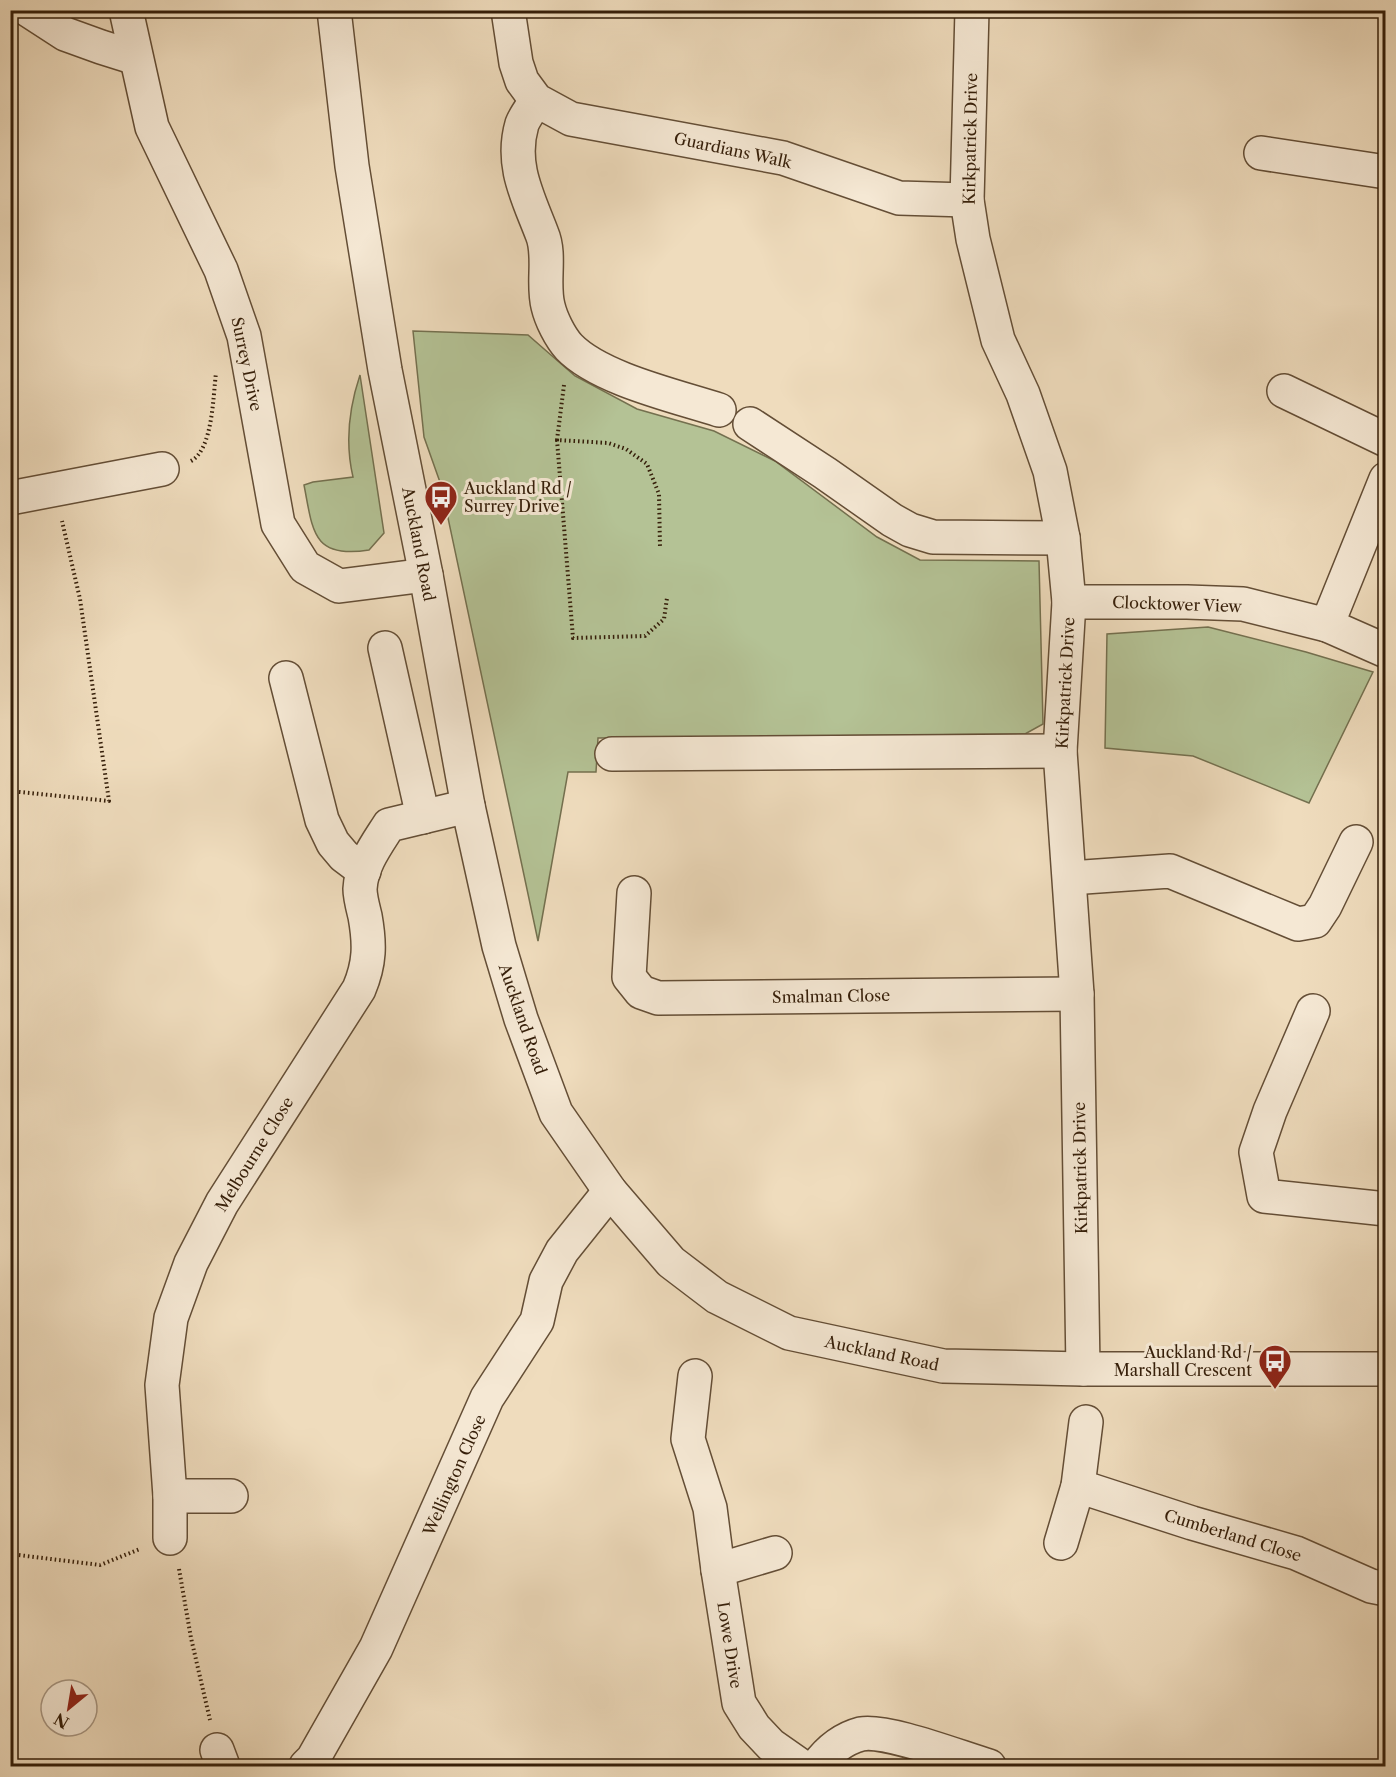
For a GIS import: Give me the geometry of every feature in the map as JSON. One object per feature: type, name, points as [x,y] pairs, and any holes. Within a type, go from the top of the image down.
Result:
[{"type":"street","points":[[28,10],[65,34],[136,58]]},
{"type":"street","name":"Surrey Drive","points":[[126,10],[152,127],[221,270],[244,336],[278,524],[305,567],[339,586],[426,575]]},
{"type":"street","name":"Auckland Road","points":[[334,10],[352,166],[384,370],[426,575],[468,806],[499,946],[521,1019],[556,1113],[610,1191],[671,1262],[717,1297],[789,1333],[943,1366],[1083,1369],[1386,1369]]},
{"type":"street","name":"Guardians Walk","points":[[508,10],[516,63],[522,81],[536,100],[572,119],[783,158],[899,198],[967,200]]},
{"type":"street","name":"Kirkpatrick Drive","points":[[972,10],[967,200],[973,239],[998,340],[1023,394],[1050,471],[1063,538],[1069,602],[1060,751],[1077,994],[1083,1369]]},
{"type":"street","points":[[536,100],[523,122],[519,139],[520,176],[526,199],[545,240],[545,296],[549,310],[568,346],[589,363],[616,376],[720,410]]},
{"type":"street","points":[[1261,153],[1386,172]]},
{"type":"street","points":[[1284,391],[1386,440]]},
{"type":"street","points":[[750,424],[891,520],[910,530],[933,537],[1063,538]]},
{"type":"street","points":[[10,498],[162,469]]},
{"type":"street","points":[[1327,625],[1386,479]]},
{"type":"street","name":"Clocktower View","points":[[1069,602],[1243,604],[1327,625],[1386,651]]},
{"type":"street","points":[[385,648],[423,817]]},
{"type":"street","points":[[286,678],[322,820],[333,843],[344,856],[364,871]]},
{"type":"street","points":[[612,754],[1060,751]]},
{"type":"street","name":"Melbourne Close","points":[[170,1538],[170,1496],[162,1385],[171,1318],[191,1263],[222,1203],[359,989],[366,972],[369,941],[360,890],[372,851],[388,825],[468,806]]},
{"type":"street","points":[[1070,878],[1170,871],[1298,924],[1315,921],[1325,906],[1356,842]]},
{"type":"street","name":"Smalman Close","points":[[634,893],[629,977],[641,992],[658,998],[1077,994]]},
{"type":"street","points":[[1313,1011],[1270,1111],[1256,1152],[1264,1196],[1386,1209]]},
{"type":"street","name":"Wellington Close","points":[[306,1767],[313,1759],[376,1648],[487,1398],[537,1321],[546,1281],[562,1251],[610,1191]]},
{"type":"street","name":"Lowe Drive","points":[[695,1376],[688,1439],[710,1508],[739,1703],[754,1727],[771,1745],[801,1767]]},
{"type":"street","points":[[1061,1543],[1078,1486],[1086,1422]]},
{"type":"street","name":"Cumberland Close","points":[[1078,1486],[1191,1523],[1296,1553],[1371,1586],[1386,1589]]},
{"type":"street","points":[[170,1496],[231,1496]]},
{"type":"street","points":[[718,1570],[775,1553]]},
{"type":"street","points":[[817,1767],[835,1746],[863,1734],[892,1736],[988,1767]]},
{"type":"path","points":[[568,346],[557,440],[573,638],[645,636],[664,619],[667,598]]},
{"type":"path","points":[[162,469],[185,465],[199,457],[209,430],[216,366]]},
{"type":"path","points":[[557,440],[608,443],[626,449],[648,464],[659,494],[660,547]]},
{"type":"path","points":[[10,791],[109,801],[80,599],[55,490]]},
{"type":"path","points":[[10,1554],[100,1565],[170,1538],[220,1758]]},
{"type":"green space","points":[[413,331],[528,335],[575,376],[637,409],[714,431],[775,461],[877,537],[920,560],[1039,561],[1043,724],[1025,734],[598,738],[596,772],[568,772],[538,941],[441,485],[424,437]]},
{"type":"green space","points":[[360,375],[384,533],[369,550],[350,552],[326,546],[318,538],[313,528],[304,485],[353,477],[349,451],[349,426]]},
{"type":"green space","points":[[1208,627],[1373,672],[1309,803],[1193,756],[1105,748],[1107,634]]},
{"type":"place","name":"Auckland Rd / Surrey Drive","points":[[441,526]]},
{"type":"place","name":"Auckland Rd / Marshall Crescent","points":[[1275,1390]]}]
